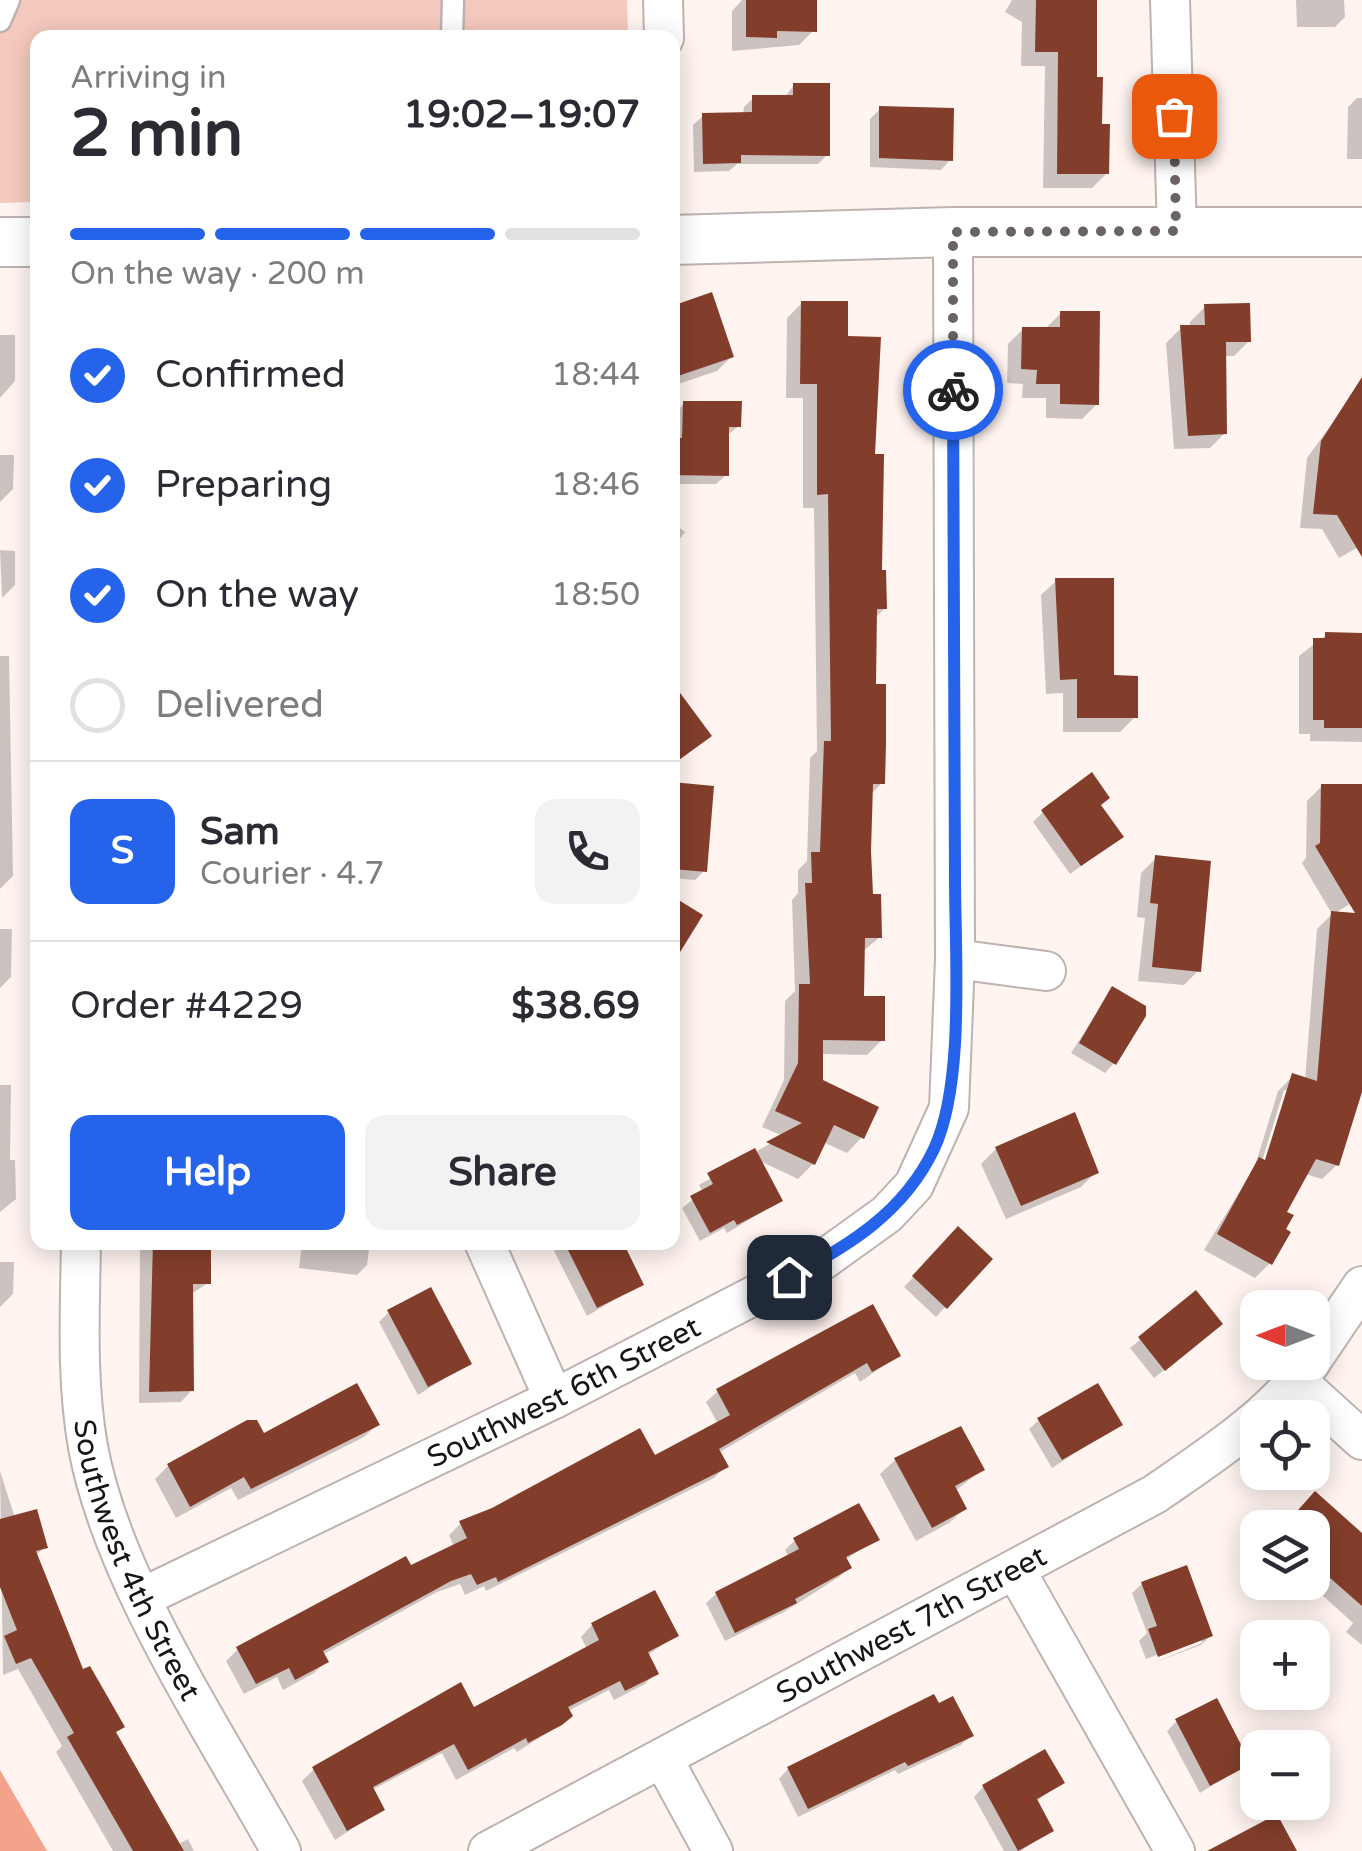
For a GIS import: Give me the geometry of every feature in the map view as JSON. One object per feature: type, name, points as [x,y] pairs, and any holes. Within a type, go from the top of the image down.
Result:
[{"type":"street","points":[[664,0],[664,30]]},
{"type":"street","points":[[1170,0],[1176,231]]},
{"type":"street","points":[[680,240],[953,232],[1362,232]]},
{"type":"street","name":"Southwest 6th Street","points":[[141,1598],[554,1399],[823,1260],[887,1214],[914,1185],[949,1108],[955,959],[953,232]]},
{"type":"street","points":[[0,242],[30,242]]},
{"type":"street","points":[[955,959],[1046,971]]},
{"type":"street","name":"Southwest 4th Street","points":[[80,1250],[78,1368],[88,1447],[102,1502],[141,1598],[281,1851]]},
{"type":"street","points":[[488,1250],[554,1399]]},
{"type":"street","name":"Southwest 7th Street","points":[[1330,1334],[1362,1286]]},
{"type":"street","name":"Southwest 7th Street","points":[[488,1851],[1155,1494],[1234,1440],[1295,1380]]},
{"type":"street","points":[[1316,1380],[1362,1440]]},
{"type":"street","points":[[1016,1571],[1175,1851]]},
{"type":"street","points":[[663,1759],[713,1851]]},
{"type":"lane","points":[[0,21],[9,0]]},
{"type":"lane","points":[[452,30],[453,0]]},
{"type":"shaded area","points":[[0,0],[627,0],[628,30],[30,30],[30,202],[0,203]]},
{"type":"shaded area","points":[[0,1770],[47,1851],[0,1851]]},
{"type":"building","points":[[746,0],[817,0],[817,32],[777,31],[777,38],[746,37]]},
{"type":"building","points":[[1036,0],[1097,0],[1097,77],[1103,77],[1102,124],[1110,124],[1109,174],[1057,174],[1058,52],[1035,52]]},
{"type":"building","points":[[793,83],[830,83],[830,156],[741,155],[741,163],[703,164],[702,113],[752,112],[752,95],[793,95]]},
{"type":"building","points":[[879,106],[954,108],[953,161],[879,158]]},
{"type":"building","points":[[712,292],[734,357],[680,375],[680,303]]},
{"type":"building","points":[[801,301],[848,301],[848,336],[881,337],[875,454],[884,454],[882,570],[886,570],[887,609],[877,609],[876,684],[886,684],[885,784],[873,784],[871,851],[873,894],[881,894],[882,938],[865,938],[864,996],[885,996],[885,1041],[823,1040],[823,1080],[879,1107],[864,1139],[834,1125],[815,1165],[766,1142],[802,1123],[775,1111],[798,1063],[799,984],[810,984],[805,883],[812,883],[811,852],[820,852],[824,741],[831,741],[828,494],[817,495],[817,384],[800,384]]},
{"type":"building","points":[[1250,303],[1251,342],[1226,342],[1227,434],[1188,436],[1180,325],[1205,325],[1204,304]]},
{"type":"building","points":[[1060,311],[1100,311],[1099,405],[1060,404],[1060,384],[1036,384],[1037,370],[1021,369],[1022,327],[1060,327]]},
{"type":"building","points":[[1362,377],[1362,557],[1337,515],[1313,514],[1321,441]]},
{"type":"building","points":[[683,401],[742,401],[741,427],[729,427],[729,476],[680,475]]},
{"type":"building","points":[[1055,578],[1114,578],[1114,675],[1138,676],[1138,718],[1077,718],[1077,679],[1060,680]]},
{"type":"building","points":[[1325,632],[1362,633],[1362,728],[1324,728],[1324,720],[1313,720],[1313,638],[1325,638]]},
{"type":"building","points":[[680,693],[712,736],[680,759]]},
{"type":"building","points":[[1092,772],[1110,798],[1101,805],[1124,837],[1081,866],[1041,810]]},
{"type":"building","points":[[680,783],[714,786],[707,872],[680,870]]},
{"type":"building","points":[[1321,784],[1362,784],[1362,1092],[1339,1166],[1316,1159],[1287,1212],[1294,1215],[1286,1229],[1291,1232],[1272,1265],[1217,1234],[1259,1157],[1265,1160],[1292,1073],[1317,1081],[1331,911],[1355,913],[1315,846],[1320,843]]},
{"type":"building","points":[[1155,855],[1211,861],[1201,972],[1152,967],[1158,904],[1150,903]]},
{"type":"building","points":[[680,901],[703,915],[680,952]]},
{"type":"building","points":[[1112,986],[1146,1006],[1146,1016],[1116,1065],[1079,1043]]},
{"type":"building","points":[[1075,1112],[1099,1173],[1021,1206],[995,1147]]},
{"type":"building","points":[[755,1148],[783,1201],[737,1225],[734,1220],[710,1233],[690,1196],[713,1184],[707,1173]]},
{"type":"building","points":[[958,1226],[993,1259],[947,1309],[912,1276]]},
{"type":"building","points":[[153,1250],[211,1250],[211,1284],[193,1284],[194,1391],[149,1392]]},
{"type":"building","points":[[568,1250],[627,1250],[644,1285],[597,1308]]},
{"type":"building","points":[[431,1287],[472,1364],[428,1387],[387,1310]]},
{"type":"building","points":[[1196,1290],[1223,1324],[1165,1371],[1138,1337]]},
{"type":"building","points":[[873,1304],[901,1356],[872,1372],[867,1363],[719,1449],[729,1467],[498,1582],[496,1577],[477,1585],[471,1574],[451,1581],[323,1651],[329,1662],[295,1680],[289,1668],[256,1684],[236,1647],[406,1556],[411,1565],[467,1538],[459,1521],[492,1508],[640,1428],[655,1455],[730,1415],[716,1389]]},
{"type":"building","points":[[357,1383],[380,1425],[251,1489],[244,1477],[190,1507],[167,1464],[247,1420],[257,1420],[264,1433]]},
{"type":"building","points":[[1098,1383],[1123,1425],[1062,1460],[1037,1418]]},
{"type":"building","points":[[961,1426],[985,1470],[955,1486],[967,1509],[932,1528],[894,1458]]},
{"type":"building","points":[[1315,1491],[1362,1533],[1362,1606],[1330,1578],[1330,1510],[1298,1510]]},
{"type":"building","points":[[859,1503],[880,1540],[846,1557],[852,1568],[795,1599],[797,1603],[735,1633],[715,1592],[799,1549],[793,1538]]},
{"type":"building","points":[[37,1509],[48,1548],[36,1551],[83,1669],[90,1666],[125,1727],[116,1732],[184,1851],[133,1851],[67,1737],[74,1733],[31,1658],[16,1664],[4,1636],[17,1630],[0,1587],[0,1519]]},
{"type":"building","points":[[1187,1565],[1213,1636],[1158,1657],[1148,1629],[1157,1626],[1141,1582]]},
{"type":"building","points":[[655,1590],[679,1636],[648,1652],[659,1674],[625,1691],[620,1681],[568,1707],[573,1716],[562,1725],[528,1743],[526,1738],[468,1770],[454,1744],[373,1787],[385,1810],[347,1831],[312,1767],[461,1682],[474,1707],[599,1640],[591,1623]]},
{"type":"building","points":[[934,1694],[939,1703],[953,1696],[974,1736],[908,1766],[905,1762],[808,1809],[787,1767]]},
{"type":"building","points":[[1217,1698],[1240,1743],[1240,1770],[1210,1786],[1175,1719]]},
{"type":"building","points":[[1045,1749],[1065,1783],[1037,1799],[1054,1831],[1018,1851],[982,1785]]},
{"type":"building","points":[[1266,1820],[1280,1820],[1297,1851],[1207,1851]]},
{"type":"way so far","points":[[953,390],[953,232],[1176,231],[1174,116]]},
{"type":"route","points":[[789,1277],[856,1239],[887,1214],[914,1185],[949,1108],[955,959],[953,390]]}]
